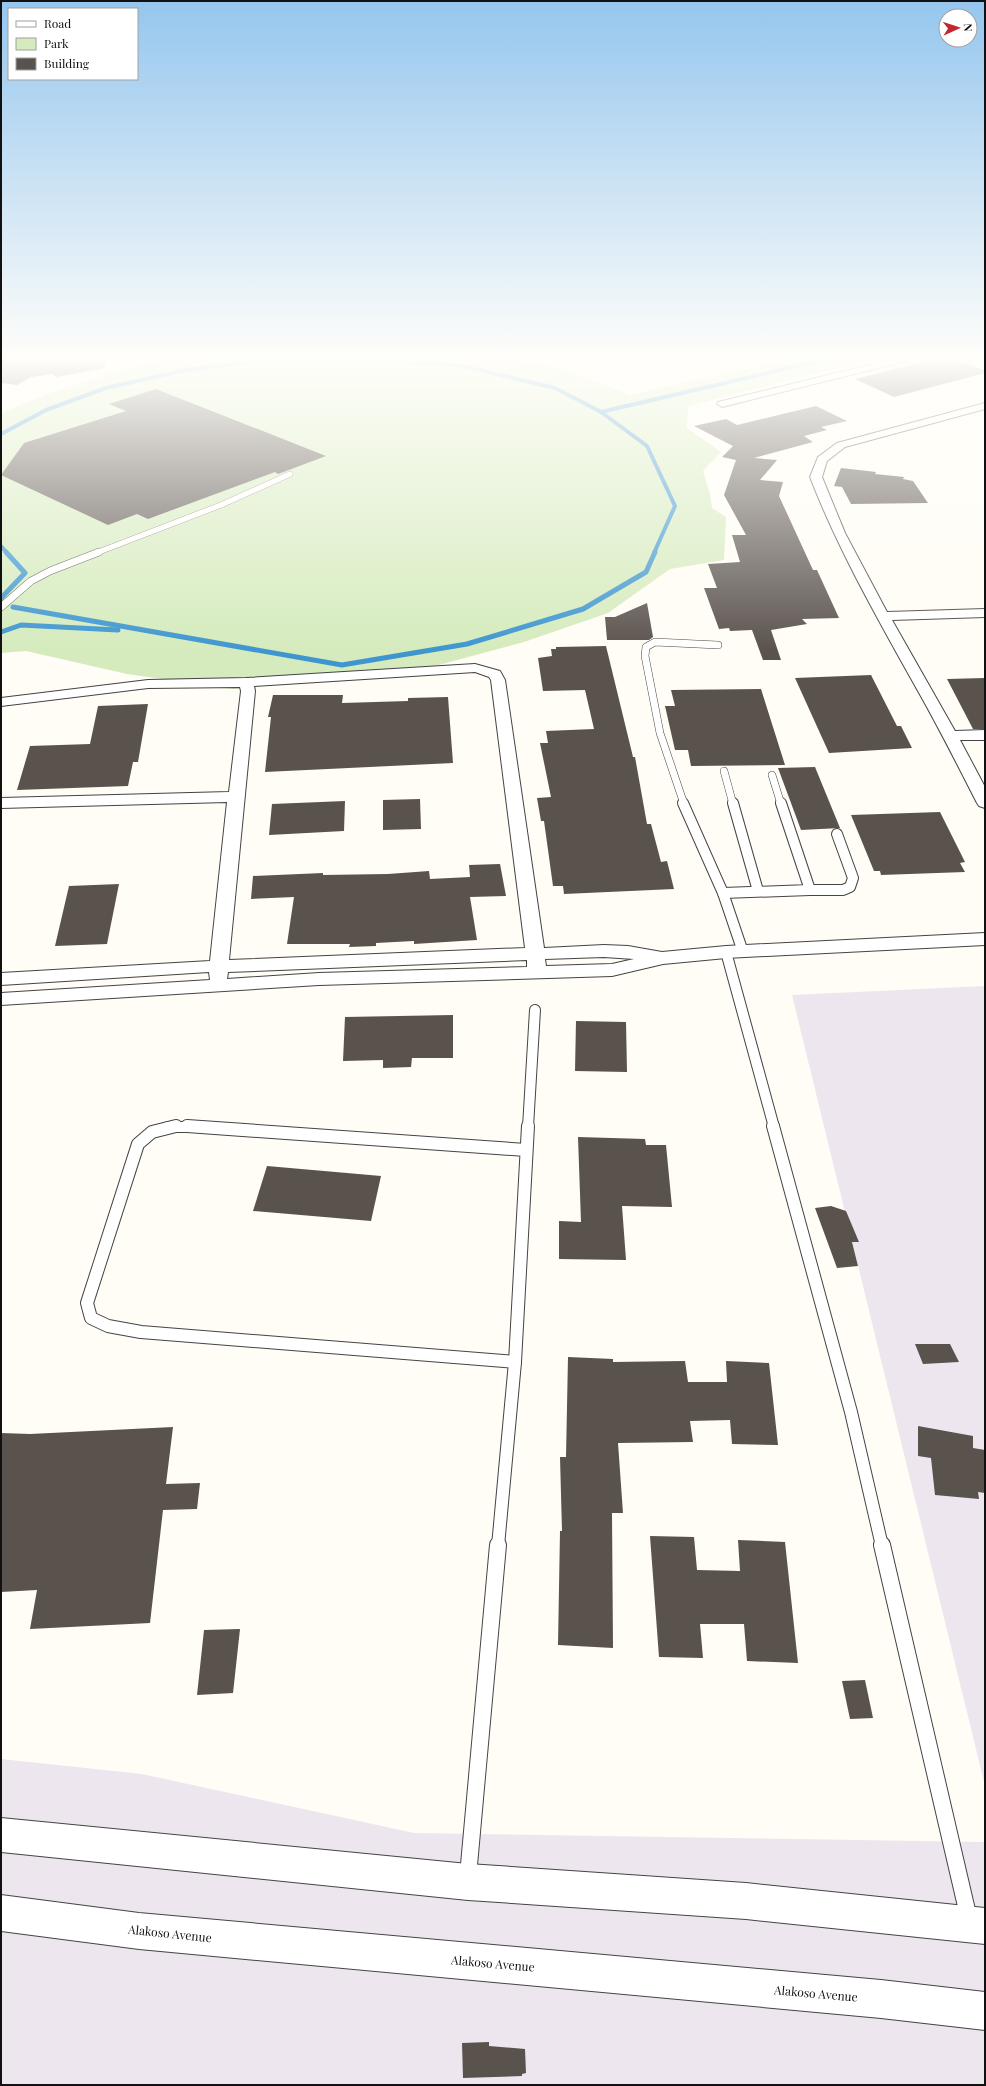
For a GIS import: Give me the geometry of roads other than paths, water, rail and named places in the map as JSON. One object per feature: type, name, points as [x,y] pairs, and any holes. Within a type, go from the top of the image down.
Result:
[{"type":"street","points":[[826,456],[819,466],[816,477],[831,514],[883,616],[928,694],[985,803]]},
{"type":"street","points":[[883,616],[985,613]]},
{"type":"street","points":[[1,702],[148,684],[246,682],[475,668],[483,669],[495,674],[498,680],[536,964]]},
{"type":"street","points":[[217,984],[236,797],[242,762],[248,691],[246,682]]},
{"type":"street","points":[[949,736],[985,735]]},
{"type":"street","points":[[1,803],[236,797]]},
{"type":"street","points":[[1,979],[218,966],[536,964],[612,970],[663,958],[734,952],[985,939]]},
{"type":"street","points":[[1,999],[536,964]]},
{"type":"street","points":[[1,1835],[468,1882],[746,1901],[978,1925]]},
{"type":"street","name":"Alakoso Avenue","points":[[1,1914],[147,1931],[881,1999],[985,2011]]},
{"type":"lane","points":[[1,607],[31,581],[76,561],[221,505],[290,474]]},
{"type":"lane","points":[[718,645],[655,642],[646,647],[646,656],[660,733],[678,791],[722,893],[734,952],[851,1412],[978,1925]]},
{"type":"lane","points":[[724,771],[758,890]]},
{"type":"lane","points":[[772,775],[810,890]]},
{"type":"lane","points":[[722,893],[758,890],[843,890],[850,887],[853,878],[836,834]]},
{"type":"lane","points":[[468,1882],[515,1362],[535,1010]]},
{"type":"lane","points":[[515,1362],[141,1332],[108,1326],[91,1318],[87,1303],[138,1144],[147,1134],[162,1128],[180,1126],[526,1150]]},
{"type":"waterway","points":[[652,456],[675,506],[654,553]]},
{"type":"waterway","points":[[1,546],[7,553]]},
{"type":"waterway","points":[[1,598],[25,573],[6,552]]},
{"type":"waterway","points":[[13,607],[342,665],[467,644],[583,609],[646,572],[655,552]]},
{"type":"waterway","points":[[1,632],[21,625],[118,630]]}]
